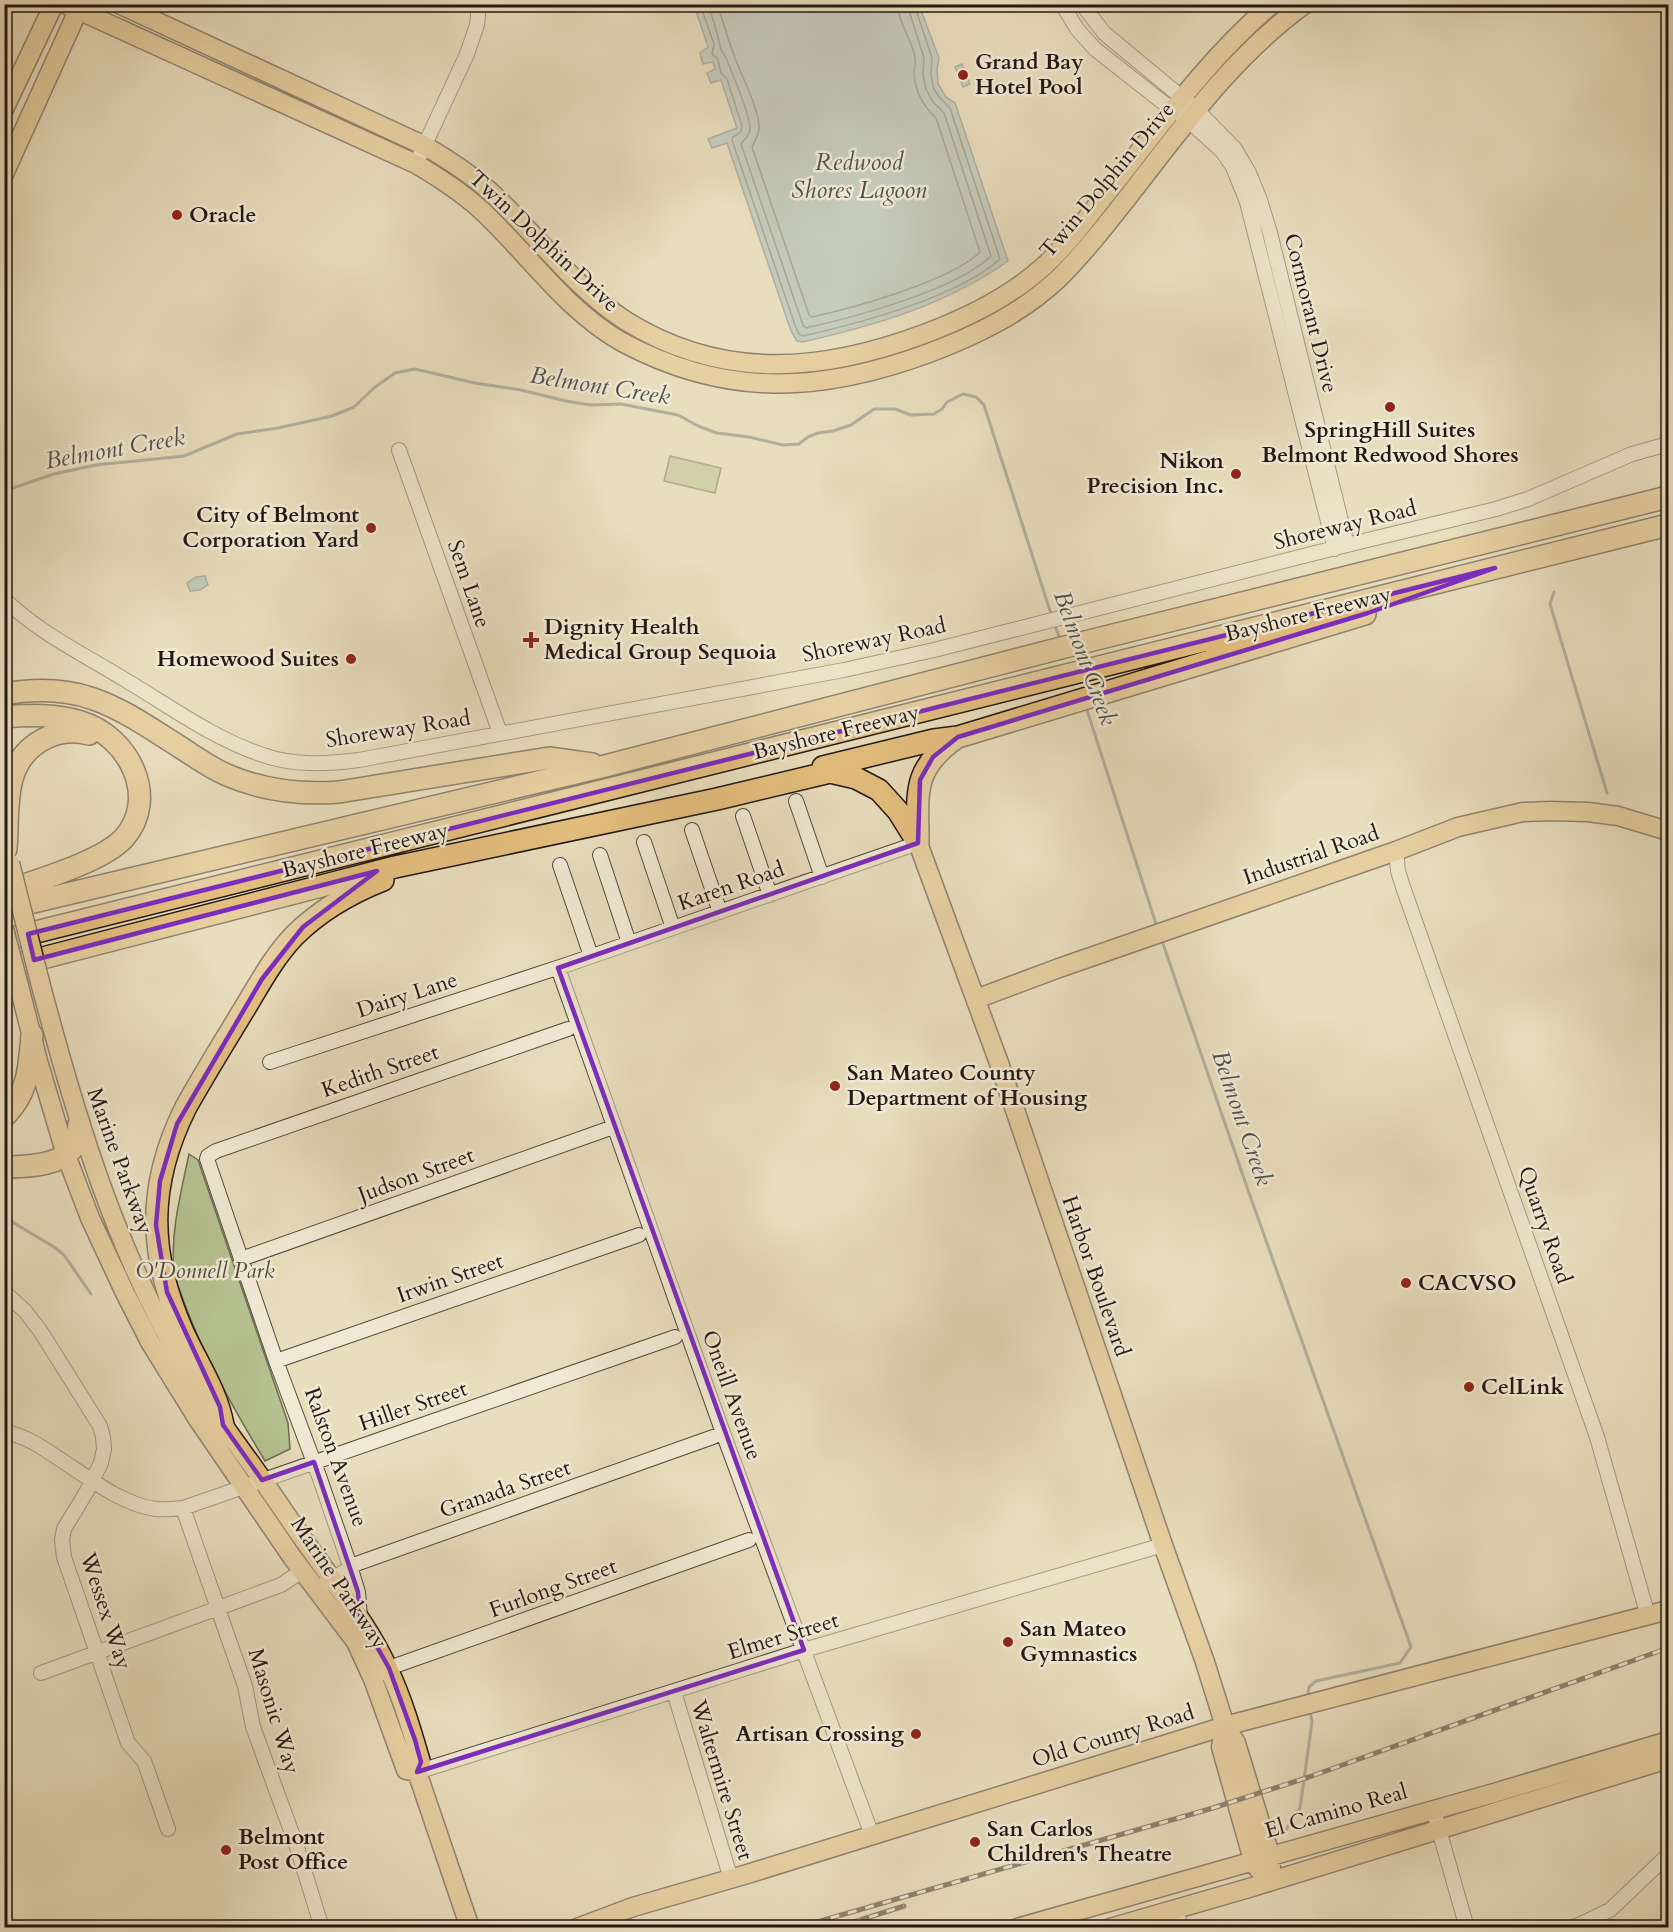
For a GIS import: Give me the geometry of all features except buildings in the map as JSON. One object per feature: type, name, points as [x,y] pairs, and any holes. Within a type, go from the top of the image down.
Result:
[{"type":"highway","name":"Bayshore Freeway","points":[[4,909],[605,766],[1063,648],[1668,497]]},
{"type":"highway","name":"Bayshore Freeway","points":[[4,940],[1668,525]]},
{"type":"highway","points":[[717,799],[774,778],[958,736],[1368,613],[1495,568]]},
{"type":"highway","points":[[4,694],[42,690],[93,698],[119,709],[225,774],[257,785],[290,791],[339,792],[549,758],[605,766]]},
{"type":"highway","points":[[4,717],[57,717],[83,722],[106,735],[123,752],[135,770],[140,799],[132,828],[112,848],[98,856],[4,892]]},
{"type":"highway","points":[[7,851],[12,778],[17,766],[34,745],[57,733],[69,731],[81,732],[107,741],[123,752]]},
{"type":"highway","points":[[918,843],[916,808],[920,780],[933,757],[958,736]]},
{"type":"highway","points":[[4,968],[136,932],[395,867],[717,799],[830,772],[856,778],[879,790],[898,811],[918,843]]},
{"type":"highway","points":[[223,1425],[220,1407],[175,1313],[161,1270],[156,1225],[157,1202],[160,1180],[171,1142],[186,1107],[208,1069],[272,964],[292,938],[317,916],[348,896],[435,859]]},
{"type":"highway","points":[[4,1117],[20,1098],[26,1083],[32,1035]]},
{"type":"highway","points":[[4,1167],[50,1161],[66,1155],[76,1142],[79,1124]]},
{"type":"main road","points":[[4,109],[54,4]]},
{"type":"main road","name":"Twin Dolphin Drive","points":[[119,4],[425,146],[448,160],[493,194],[587,291],[627,321],[660,339],[692,351],[736,361],[790,365],[828,361],[868,353],[909,339],[948,325],[988,306],[1018,286],[1044,266],[1069,240],[1185,110],[1219,82],[1267,33],[1305,4]]},
{"type":"main road","name":"Twin Dolphin Drive","points":[[75,7],[416,164],[437,176],[480,209],[574,306],[619,340],[652,357],[686,370],[739,381],[791,385],[873,372],[915,358],[955,343],[997,323],[1028,303],[1058,278],[1086,249],[1185,110],[1203,73],[1252,21],[1272,4]]},
{"type":"main road","points":[[4,174],[75,7]]},
{"type":"main road","name":"Industrial Road","points":[[976,999],[1458,827],[1523,812],[1588,812],[1618,816],[1668,831]]},
{"type":"main road","name":"Harbor Boulevard","points":[[918,843],[976,999],[1205,1662],[1225,1726],[1221,1747],[1262,1857],[1260,1872],[1269,1882]]},
{"type":"main road","name":"Marine Parkway","points":[[7,851],[79,1124],[108,1204],[153,1310],[193,1380],[223,1425],[360,1617]]},
{"type":"main road","name":"Marine Parkway","points":[[4,929],[66,1155],[101,1243],[137,1318],[179,1391],[302,1571],[356,1642],[373,1679]]},
{"type":"main road","name":"Old County Road","points":[[577,1928],[633,1907],[731,1879],[1225,1726],[1668,1610]]},
{"type":"main road","name":"Ralston Avenue","points":[[360,1617],[389,1668],[422,1762],[417,1772],[470,1928]]},
{"type":"main road","name":"Ralston Avenue","points":[[373,1679],[406,1770],[417,1772]]},
{"type":"main road","name":"El Camino Real","points":[[1017,1928],[1494,1793],[1668,1741]]},
{"type":"main road","name":"El Camino Real","points":[[1110,1928],[1269,1882],[1668,1759]]},
{"type":"street","points":[[416,164],[467,54],[477,25],[479,4]]},
{"type":"street","points":[[1062,4],[1077,29],[1095,49],[1185,110]]},
{"type":"street","points":[[1082,4],[1104,33],[1185,110]]},
{"type":"street","name":"Cormorant Drive","points":[[1185,110],[1222,151],[1242,186],[1341,547]]},
{"type":"street","name":"Shoreway Road","points":[[4,599],[20,614],[46,632],[234,744],[265,756],[300,762],[340,762],[889,661],[1496,510],[1528,499],[1632,454],[1668,444]]},
{"type":"street","name":"Sem Lane","points":[[399,450],[500,733]]},
{"type":"street","points":[[796,801],[822,877]]},
{"type":"street","points":[[743,816],[770,895]]},
{"type":"street","points":[[692,830],[720,912]]},
{"type":"street","points":[[644,842],[673,928]]},
{"type":"street","name":"Karen Road","points":[[558,968],[918,843]]},
{"type":"street","name":"Quarry Road","points":[[1396,851],[1401,879],[1597,1437],[1648,1616]]},
{"type":"street","points":[[600,855],[628,943]]},
{"type":"street","points":[[560,865],[591,956]]},
{"type":"street","name":"Dairy Lane","points":[[270,1062],[558,968]]},
{"type":"street","name":"Oneill Avenue","points":[[558,968],[723,1433],[872,1835]]},
{"type":"street","name":"Kedith Street","points":[[208,1156],[216,1151],[568,1029]]},
{"type":"street","name":"Judson Street","points":[[241,1259],[604,1130]]},
{"type":"street","name":"Ralston Avenue","points":[[208,1156],[207,1163],[350,1566],[358,1592],[360,1617]]},
{"type":"street","name":"Irwin Street","points":[[276,1362],[639,1235]]},
{"type":"street","name":"Wessex Way","points":[[4,1292],[25,1311],[41,1332],[100,1426],[104,1449],[101,1463],[64,1529],[62,1540],[64,1557],[128,1743],[144,1761],[168,1829]]},
{"type":"street","name":"Hiller Street","points":[[4,1432],[40,1445],[123,1498],[152,1509],[183,1508],[675,1337]]},
{"type":"street","name":"Granada Street","points":[[317,1591],[350,1566],[713,1437]]},
{"type":"street","name":"Masonic Way","points":[[183,1508],[245,1686],[253,1727],[297,1847],[322,1928]]},
{"type":"street","name":"Furlong Street","points":[[373,1679],[389,1668],[749,1540]]},
{"type":"street","name":"Elmer Street","points":[[417,1772],[804,1650],[1163,1545]]},
{"type":"street","points":[[41,1673],[281,1585],[302,1571]]},
{"type":"street","name":"Waltermire Street","points":[[674,1692],[731,1879]]},
{"type":"street","points":[[1433,1809],[1467,1928]]},
{"type":"street","points":[[1571,1928],[1610,1910],[1668,1855]]},
{"type":"street","points":[[1176,1909],[1181,1928]]},
{"type":"highlighted area","points":[[1495,568],[1368,613],[958,737],[933,757],[920,780],[918,843],[558,968],[804,1650],[417,1772],[421,1762],[415,1740],[389,1668],[360,1617],[358,1592],[314,1462],[262,1480],[223,1425],[220,1407],[167,1292],[156,1225],[160,1181],[177,1124],[262,979],[303,927],[377,871],[34,960],[28,934]]},
{"type":"green space","points":[[670,456],[721,468],[715,493],[664,481]]},
{"type":"green space","name":"O'Donnell Park","points":[[189,1154],[198,1160],[288,1423],[290,1449],[265,1461],[211,1363],[192,1323],[175,1276],[173,1257],[175,1228]]},
{"type":"water","name":"Redwood Shores Lagoon","points":[[694,5],[919,5],[939,58],[938,84],[946,97],[955,103],[1008,261],[960,290],[910,312],[803,342],[797,341],[791,331],[727,143],[712,148],[708,139],[737,128],[721,80],[711,83],[707,73],[715,69],[713,62],[703,64],[700,53],[708,47]]},
{"type":"water","name":"Grand Bay Hotel Pool","points":[[962,64],[970,84],[963,87],[955,67]]},
{"type":"water","points":[[205,576],[208,585],[200,590],[190,591],[187,583],[196,577]]},
{"type":"waterway","name":"Belmont Creek","points":[[4,491],[54,474],[96,465],[184,456],[237,434],[332,416],[354,407],[375,387],[395,373],[415,369],[566,401],[590,405],[621,404],[678,415],[717,433],[783,445],[799,444],[818,433],[851,425],[874,409],[895,409],[911,415],[934,414],[947,402],[963,394],[976,397],[984,405],[1052,617]]},
{"type":"waterway","points":[[1554,592],[1550,604],[1607,793]]},
{"type":"waterway","name":"Belmont Creek","points":[[1054,623],[1060,639]]},
{"type":"waterway","name":"Belmont Creek","points":[[1086,707],[1157,927]]},
{"type":"waterway","name":"Belmont Creek","points":[[1161,938],[1411,1647],[1400,1663],[1316,1681],[1309,1687],[1307,1699]]},
{"type":"waterway","points":[[4,1217],[64,1255],[91,1294]]},
{"type":"waterway","name":"Belmont Creek","points":[[1286,1830],[1300,1808],[1312,1722],[1310,1711]]},
{"type":"railway","points":[[796,1928],[1213,1808],[1309,1777],[1668,1648]]},
{"type":"railway","points":[[835,1928],[904,1906]]},
{"type":"place","name":"Grand Bay Hotel Pool","points":[[963,75]]},
{"type":"place","name":"Oracle","points":[[177,215]]},
{"type":"place","name":"SpringHill Suites Belmont Redwood Shores","points":[[1390,407]]},
{"type":"place","name":"Nikon Precision Inc.","points":[[1236,474]]},
{"type":"place","name":"City of Belmont Corporation Yard","points":[[371,528]]},
{"type":"place","name":"Dignity Health Medical Group Sequoia","points":[[531,640]]},
{"type":"place","name":"Homewood Suites","points":[[351,659]]},
{"type":"place","name":"San Mateo County Department of Housing","points":[[835,1086]]},
{"type":"place","name":"CACVSO","points":[[1406,1283]]},
{"type":"place","name":"CelLink","points":[[1469,1387]]},
{"type":"place","name":"San Mateo Gymnastics","points":[[1008,1642]]},
{"type":"place","name":"Artisan Crossing","points":[[916,1734]]},
{"type":"place","name":"San Carlos Children's Theatre","points":[[975,1842]]},
{"type":"place","name":"Belmont Post Office","points":[[226,1850]]}]
